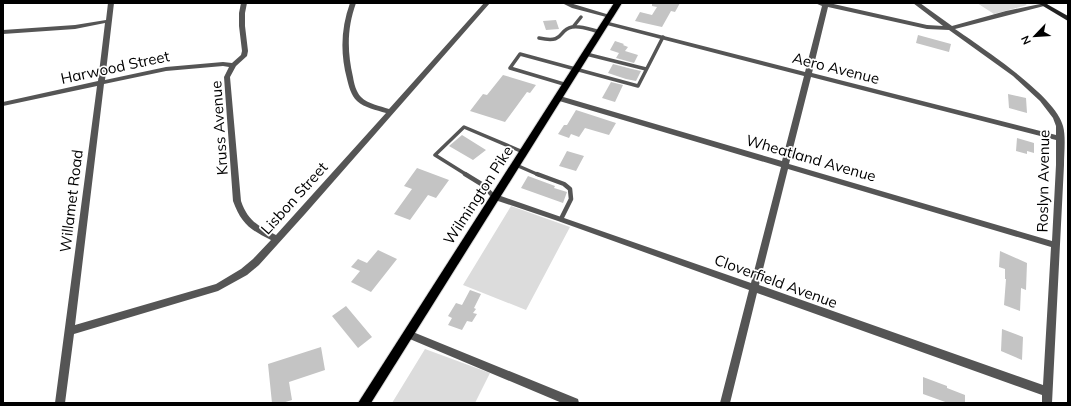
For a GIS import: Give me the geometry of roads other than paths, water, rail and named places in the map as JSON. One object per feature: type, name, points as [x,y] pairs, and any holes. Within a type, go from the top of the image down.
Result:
[{"type":"main road","name":"Wilmington Pike","points":[[364,403],[618,3]]},
{"type":"main road","points":[[1043,4],[1066,17]]},
{"type":"street","name":"Willamet Road","points":[[60,403],[110,3]]},
{"type":"street","name":"Kruss Avenue","points":[[244,3],[242,14],[245,51],[244,56],[233,65],[227,77],[237,201],[241,214],[246,221],[255,228],[277,238]]},
{"type":"street","points":[[353,3],[345,38],[345,55],[354,93],[363,102],[390,112]]},
{"type":"street","name":"Lisbon Street","points":[[69,331],[218,287],[244,272],[256,262],[487,3]]},
{"type":"street","name":"Aero Avenue","points":[[566,3],[608,20],[663,38],[1061,139]]},
{"type":"street","name":"Roslyn Avenue","points":[[916,3],[1015,75],[1042,98],[1056,117],[1061,130],[1047,403]]},
{"type":"street","points":[[725,403],[808,74],[823,4],[927,27],[950,28],[1043,4]]},
{"type":"street","points":[[3,32],[75,27],[108,21]]},
{"type":"street","name":"Harwood Street","points":[[3,104],[178,67],[223,64],[233,65]]},
{"type":"street","name":"Wheatland Avenue","points":[[558,98],[1055,245]]},
{"type":"street","name":"Cloverfield Avenue","points":[[495,197],[561,219],[1048,392]]},
{"type":"street","points":[[408,334],[494,368],[574,403]]},
{"type":"lane","points":[[573,27],[581,17]]},
{"type":"lane","points":[[539,38],[548,40],[558,39],[568,28],[573,27],[600,32]]},
{"type":"lane","points":[[567,85],[510,68],[520,54],[638,86],[663,38]]},
{"type":"lane","points":[[586,54],[646,69]]},
{"type":"lane","points":[[495,197],[483,185],[435,155],[464,127],[524,152]]},
{"type":"lane","points":[[516,164],[533,170],[545,178],[565,184],[569,188],[572,194],[571,200],[561,219]]}]
